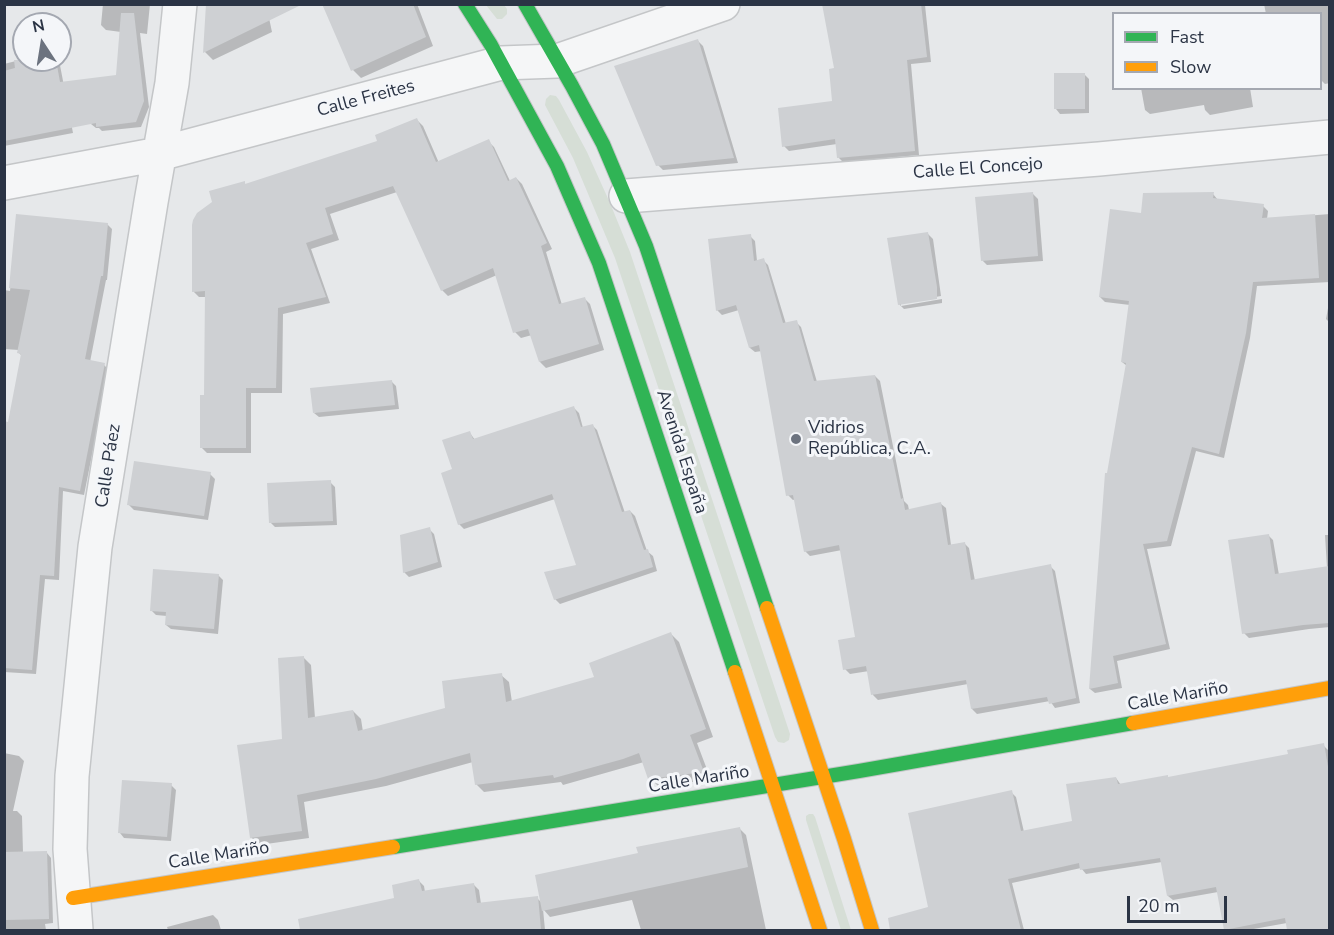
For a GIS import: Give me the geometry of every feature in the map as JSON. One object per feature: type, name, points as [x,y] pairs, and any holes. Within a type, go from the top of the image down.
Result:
[{"type":"main road","name":"Avenida España","points":[[465,4],[501,63],[558,166],[599,263],[820,930]]},
{"type":"main road","name":"Avenida España","points":[[525,4],[603,144],[646,246],[873,930]]},
{"type":"main road","name":"Calle Mariño","points":[[73,898],[773,786],[1329,688]]},
{"type":"street","name":"Calle Páez","points":[[76,930],[70,849],[72,776],[95,547],[172,83],[180,4]]},
{"type":"street","name":"Calle Freites","points":[[4,183],[159,154],[501,63],[557,61],[723,4]]},
{"type":"street","name":"Calle El Concejo","points":[[626,196],[1099,159],[1329,137]]},
{"type":"shaded area","points":[[486,5],[504,5],[507,14],[502,19],[497,19]]},
{"type":"shaded area","points":[[550,95],[556,96],[559,100],[587,152],[630,252],[790,734],[789,740],[784,743],[778,742],[775,737],[615,258],[573,158],[545,105]]},
{"type":"shaded area","points":[[809,814],[815,817],[851,930],[841,930],[806,820]]},
{"type":"building","points":[[206,4],[303,4],[203,53]]},
{"type":"building","points":[[322,4],[413,4],[426,37],[351,71]]},
{"type":"building","points":[[822,4],[921,4],[927,57],[907,60],[915,151],[837,158],[835,139],[782,147],[778,108],[832,101],[829,69],[834,68]]},
{"type":"building","points":[[121,13],[134,13],[144,101],[136,122],[96,127],[96,123],[4,141],[4,71],[12,69],[12,72],[58,72],[60,82],[116,75]]},
{"type":"building","points":[[698,39],[734,158],[656,166],[614,66]]},
{"type":"building","points":[[1054,73],[1085,73],[1085,109],[1054,109]]},
{"type":"building","points":[[417,118],[436,162],[489,139],[508,181],[516,177],[547,243],[541,246],[559,304],[585,297],[599,344],[539,362],[528,329],[513,333],[493,268],[441,291],[393,186],[325,208],[333,234],[306,243],[326,297],[278,308],[276,388],[246,388],[246,448],[200,448],[200,395],[204,395],[205,291],[192,292],[192,225],[197,213],[212,202],[209,191],[245,181],[245,184],[377,141],[375,135]]},
{"type":"building","points":[[1033,192],[1038,256],[981,261],[975,197]]},
{"type":"building","points":[[1214,192],[1213,198],[1264,204],[1262,218],[1315,214],[1319,278],[1253,282],[1246,333],[1219,454],[1192,447],[1167,541],[1143,544],[1166,644],[1113,656],[1118,683],[1089,689],[1105,473],[1107,473],[1126,363],[1121,362],[1129,301],[1099,297],[1110,209],[1141,213],[1143,193]]},
{"type":"building","points":[[16,214],[108,223],[103,276],[101,276],[85,359],[105,363],[80,491],[59,487],[54,576],[40,575],[32,670],[4,668],[4,421],[8,422],[21,354],[17,353],[30,290],[9,288]]},
{"type":"building","points":[[928,232],[937,299],[898,305],[887,238]]},
{"type":"building","points":[[751,234],[754,261],[764,258],[783,323],[797,320],[814,381],[875,375],[905,510],[941,502],[948,545],[965,542],[971,580],[1051,564],[1076,698],[1049,704],[1047,697],[971,709],[966,680],[871,695],[866,666],[843,670],[838,640],[855,637],[839,545],[804,552],[793,495],[786,496],[759,345],[749,348],[736,305],[716,311],[708,239]]},
{"type":"building","points":[[392,380],[395,405],[313,413],[310,388]]},
{"type":"building","points":[[574,406],[581,427],[593,424],[622,512],[630,510],[644,550],[648,549],[653,567],[554,600],[544,572],[576,565],[552,494],[458,525],[441,473],[452,469],[442,440],[470,431],[473,439]]},
{"type":"building","points":[[134,461],[211,472],[204,516],[127,505]]},
{"type":"building","points":[[331,480],[333,521],[269,523],[267,483]]},
{"type":"building","points":[[430,527],[438,562],[403,573],[400,535]]},
{"type":"building","points":[[1269,534],[1275,574],[1329,566],[1329,623],[1242,634],[1228,540]]},
{"type":"building","points":[[153,569],[219,574],[214,629],[165,625],[166,612],[150,611]]},
{"type":"building","points":[[671,632],[706,729],[690,735],[704,772],[648,779],[639,753],[554,778],[553,775],[475,785],[470,753],[376,779],[297,795],[302,831],[250,838],[237,745],[282,739],[278,658],[304,656],[308,718],[353,710],[358,731],[445,708],[442,681],[502,673],[506,702],[594,677],[589,663]]},
{"type":"building","points":[[1324,743],[1329,773],[1329,930],[1287,930],[1285,918],[1224,930],[1216,887],[1167,896],[1160,858],[1080,870],[1079,863],[1008,879],[1021,930],[890,930],[888,918],[928,907],[908,813],[1012,790],[1021,831],[1072,821],[1066,784],[1116,777],[1118,784],[1168,775],[1168,777],[1288,754],[1287,750]]},
{"type":"building","points":[[122,780],[172,783],[167,837],[118,833]]},
{"type":"building","points":[[740,827],[748,867],[542,911],[535,875],[638,853],[636,847]]},
{"type":"building","points":[[47,851],[49,919],[4,920],[4,852]]},
{"type":"building","points":[[419,879],[422,891],[474,883],[477,903],[538,896],[541,930],[300,930],[298,919],[394,898],[392,885]]},
{"type":"traffic: fast","points":[[465,4],[491,45],[557,166],[599,263],[735,672]]},
{"type":"traffic: fast","points":[[525,4],[603,144],[646,246],[767,608]]},
{"type":"traffic: fast","points":[[393,847],[859,771],[1133,723]]},
{"type":"traffic: slow","points":[[767,608],[872,930]]},
{"type":"traffic: slow","points":[[735,672],[820,930]]},
{"type":"traffic: slow","points":[[1133,723],[1330,688]]},
{"type":"traffic: slow","points":[[73,898],[393,847]]},
{"type":"place","name":"Vidrios República, C.A.","points":[[796,439]]}]
